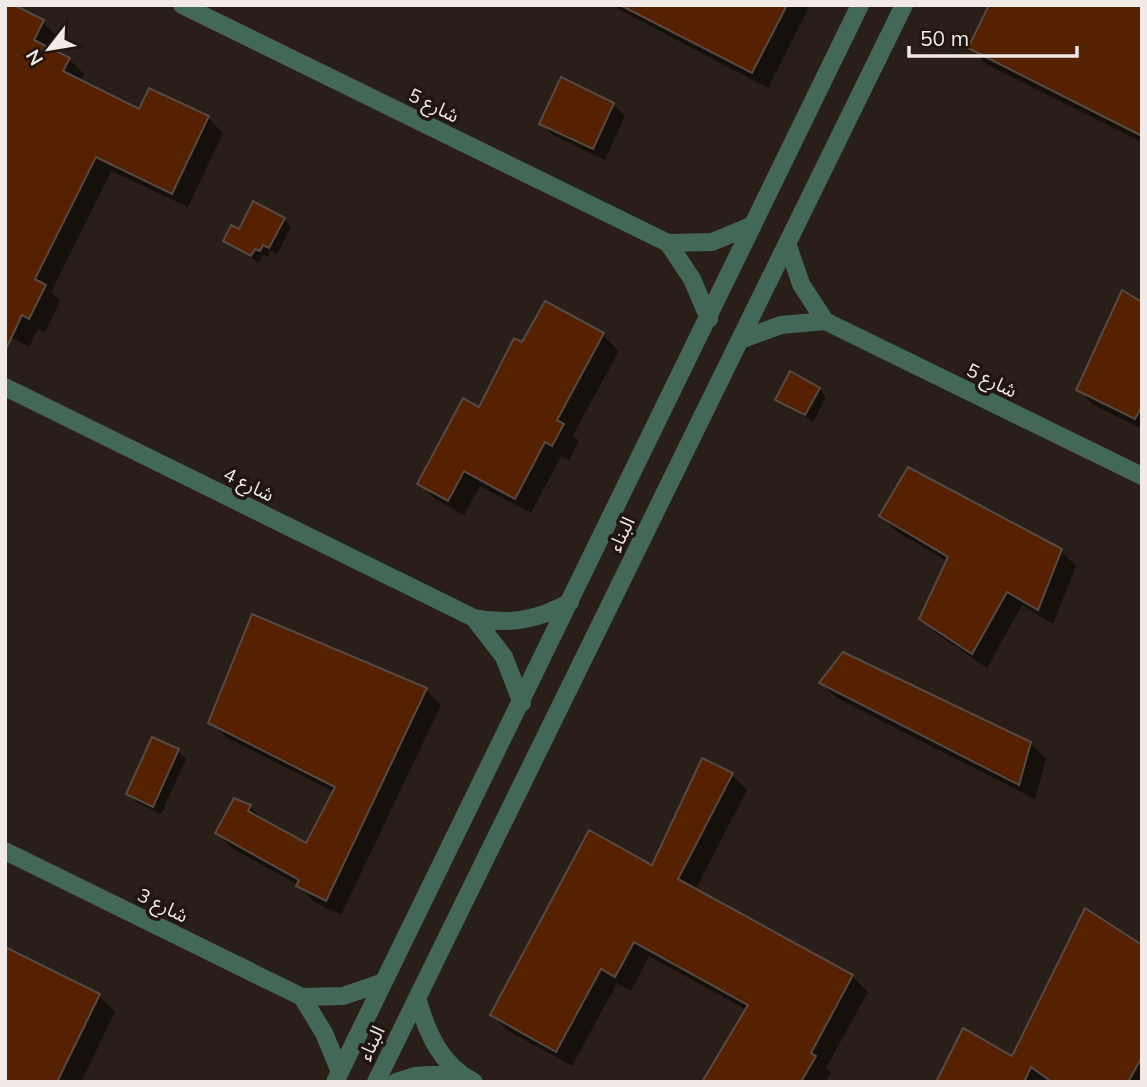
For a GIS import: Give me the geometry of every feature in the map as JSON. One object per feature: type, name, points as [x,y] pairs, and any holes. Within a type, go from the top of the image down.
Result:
[{"type":"street","name":"شارع 5","points":[[182,5],[668,243],[712,242],[753,225]]},
{"type":"street","name":"البناء","points":[[337,1077],[381,983],[522,703],[860,5]]},
{"type":"street","name":"البناء","points":[[376,1082],[904,5]]},
{"type":"street","points":[[668,243],[692,279],[709,319]]},
{"type":"street","points":[[740,340],[781,325],[825,321],[801,284],[787,243]]},
{"type":"street","name":"شارع 5","points":[[825,321],[1142,476]]},
{"type":"street","name":"شارع 4","points":[[5,387],[474,618],[498,622],[524,621],[548,614],[570,602]]},
{"type":"street","name":"شارع 4","points":[[474,618],[504,657],[522,703]]},
{"type":"street","name":"شارع 3","points":[[5,851],[302,997],[343,996],[381,983]]},
{"type":"street","points":[[302,997],[324,1032],[337,1077]]},
{"type":"street","points":[[417,998],[432,1038],[456,1073],[474,1082]]},
{"type":"street","points":[[396,1082],[425,1075],[456,1073]]},
{"type":"building","points":[[5,5],[14,5],[44,20],[34,40],[70,58],[63,71],[139,109],[149,88],[209,116],[172,194],[96,157],[35,279],[46,285],[29,319],[22,315],[5,351]]},
{"type":"building","points":[[620,5],[787,5],[752,73]]},
{"type":"building","points":[[989,5],[1142,5],[1142,136],[968,48]]},
{"type":"building","points":[[561,77],[614,103],[593,149],[539,124]]},
{"type":"building","points":[[253,201],[285,218],[269,248],[263,245],[260,251],[255,249],[251,256],[223,241],[231,225],[239,229]]},
{"type":"building","points":[[1122,290],[1142,302],[1142,406],[1135,419],[1076,390]]},
{"type":"building","points":[[545,301],[604,333],[557,420],[564,424],[552,446],[545,442],[515,499],[464,471],[448,501],[417,484],[463,398],[479,407],[514,338],[522,342]]},
{"type":"building","points":[[790,371],[820,388],[805,415],[775,400]]},
{"type":"building","points":[[908,467],[1062,549],[1038,610],[1007,592],[972,654],[919,619],[948,557],[879,516]]},
{"type":"building","points":[[252,614],[427,688],[326,901],[296,886],[299,880],[215,833],[234,798],[251,805],[248,811],[306,843],[335,787],[208,723]]},
{"type":"building","points":[[843,652],[1031,742],[1019,785],[819,683]]},
{"type":"building","points":[[152,737],[179,749],[153,807],[126,794]]},
{"type":"building","points":[[702,758],[733,773],[678,879],[853,975],[811,1053],[816,1056],[801,1082],[702,1082],[748,1005],[634,942],[615,977],[601,969],[556,1052],[490,1015],[589,830],[652,865]]},
{"type":"building","points":[[1085,908],[1142,945],[1142,1057],[1128,1082],[1052,1082],[1031,1067],[1024,1082],[936,1082],[963,1028],[1012,1056]]},
{"type":"building","points":[[5,947],[100,994],[57,1082],[5,1082]]}]
